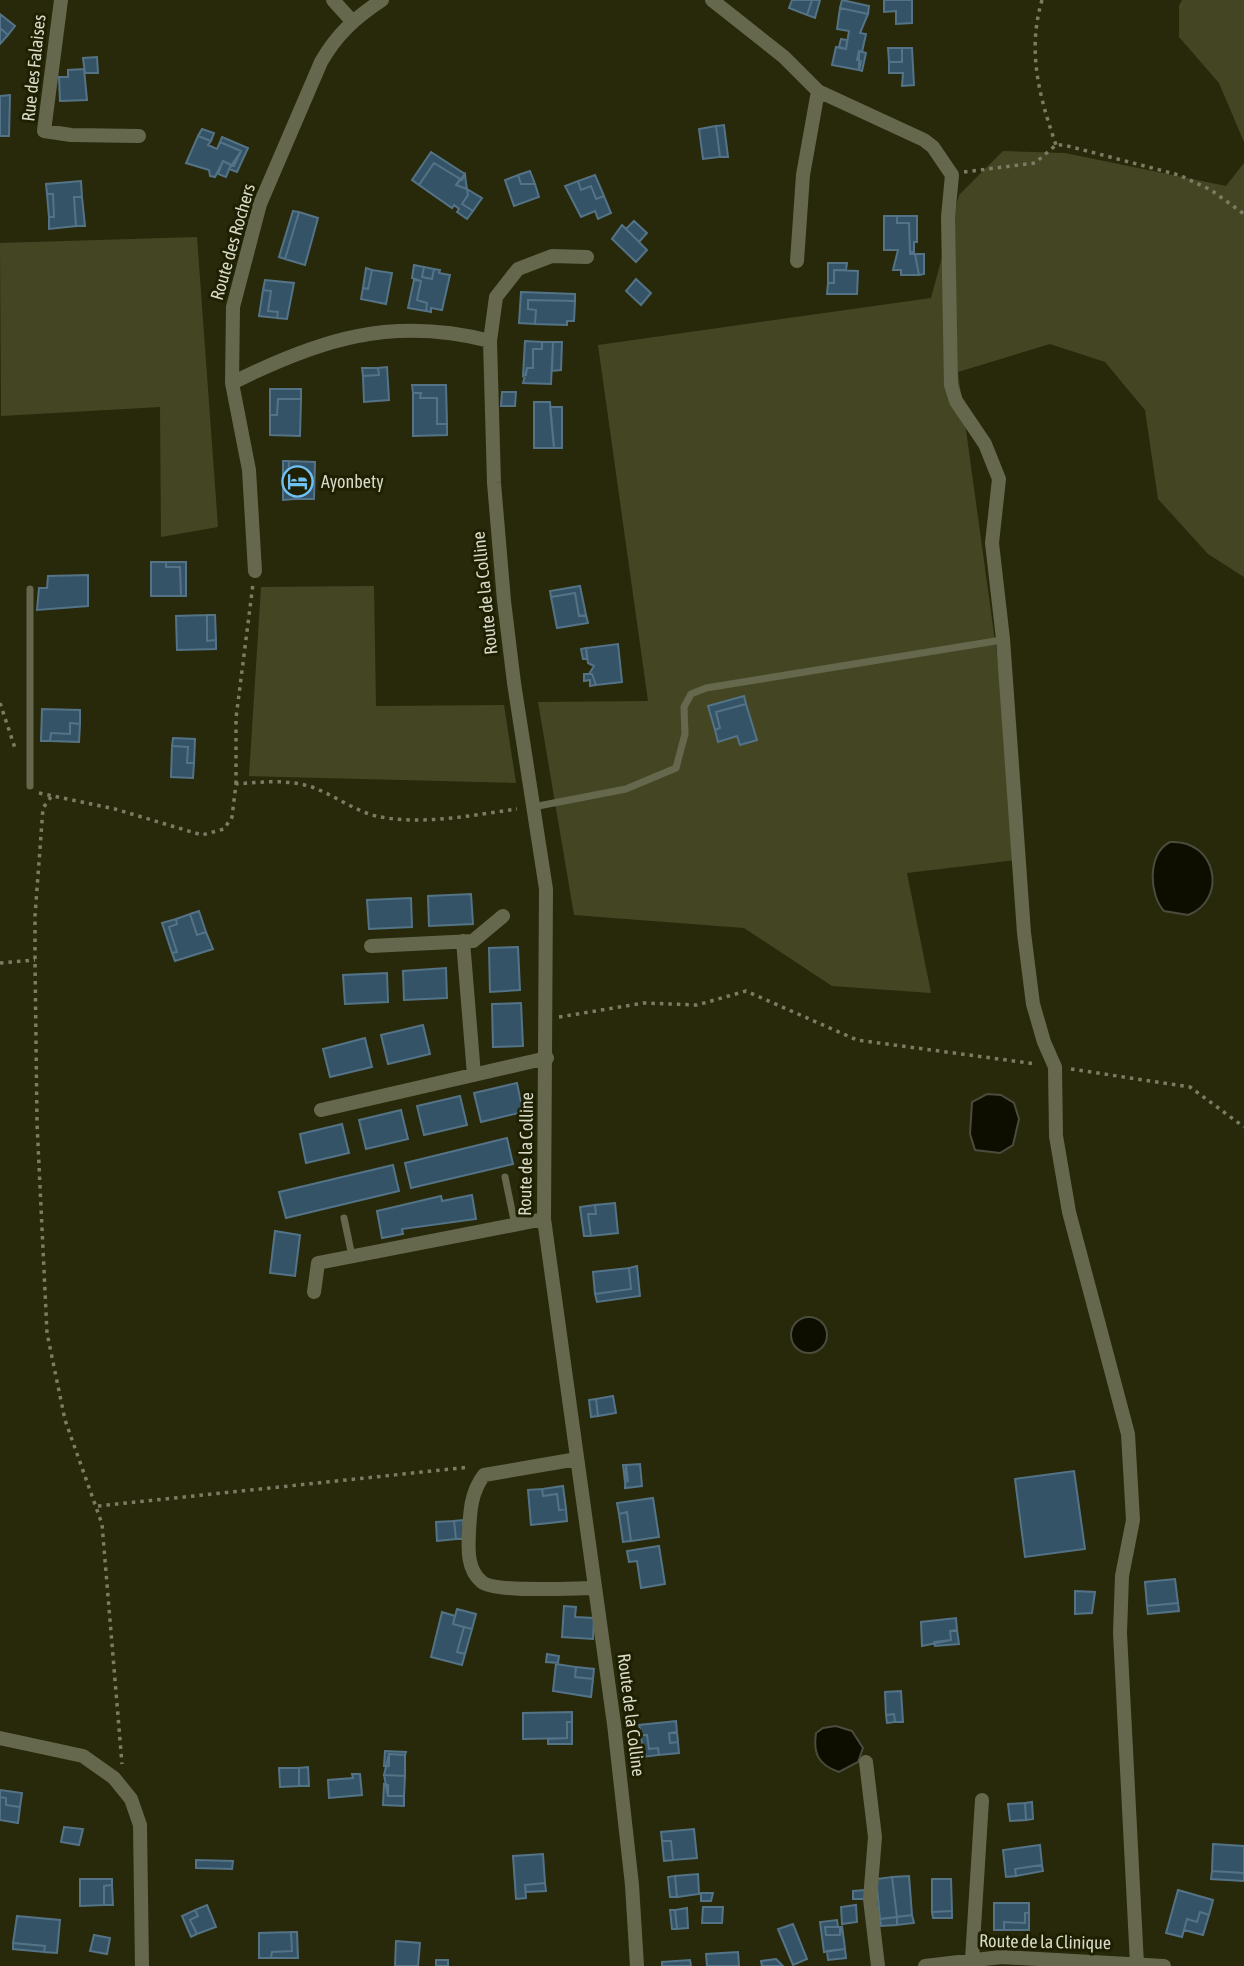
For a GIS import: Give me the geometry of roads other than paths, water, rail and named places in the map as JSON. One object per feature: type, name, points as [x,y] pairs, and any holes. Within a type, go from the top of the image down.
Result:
[{"type":"street","name":"Rue des Falaises","points":[[61,0],[44,131],[71,135],[139,136]]},
{"type":"street","points":[[333,0],[351,20]]},
{"type":"street","name":"Route des Rochers","points":[[255,571],[248,470],[232,383],[233,307],[260,204],[321,62],[333,40],[351,20],[382,0]]},
{"type":"street","points":[[712,0],[784,57],[818,91],[924,140],[933,147],[952,175],[948,217],[951,384],[956,401],[985,444],[999,479],[992,543],[1003,639],[1024,933],[1035,1012],[1055,1067],[1060,1167],[1083,1270],[1124,1413],[1132,1478],[1133,1520],[1122,1576],[1120,1611],[1137,1964]]},
{"type":"street","points":[[797,261],[803,175],[818,91]]},
{"type":"street","name":"Route de la Colline","points":[[587,257],[552,256],[518,269],[496,298],[490,341],[494,483],[504,601],[546,889],[544,1219],[631,1871],[637,1966]]},
{"type":"street","points":[[232,383],[315,345],[379,330],[434,331],[490,341]]},
{"type":"street","points":[[371,946],[473,941],[503,916]]},
{"type":"street","points":[[463,941],[474,1075]]},
{"type":"street","points":[[321,1110],[547,1058]]},
{"type":"street","points":[[314,1292],[318,1263],[544,1219]]},
{"type":"street","points":[[577,1459],[484,1475],[476,1486],[470,1511],[468,1555],[475,1576],[484,1585],[518,1589],[594,1588]]},
{"type":"street","points":[[0,1738],[83,1756],[114,1778],[131,1799],[140,1825],[142,1966]]},
{"type":"street","points":[[866,1762],[875,1837],[870,1899],[878,1966]]},
{"type":"street","points":[[971,1959],[982,1800]]},
{"type":"street","name":"Route de la Clinique","points":[[925,1966],[971,1959],[1062,1958],[1164,1966]]},
{"type":"lane","points":[[30,589],[30,786]]},
{"type":"lane","points":[[533,807],[626,789],[676,768],[685,734],[684,707],[691,694],[706,688],[1003,639]]},
{"type":"lane","points":[[505,1177],[515,1225]]},
{"type":"lane","points":[[344,1218],[352,1256]]},
{"type":"place","name":"Ayonbety","points":[[298,482]]}]
